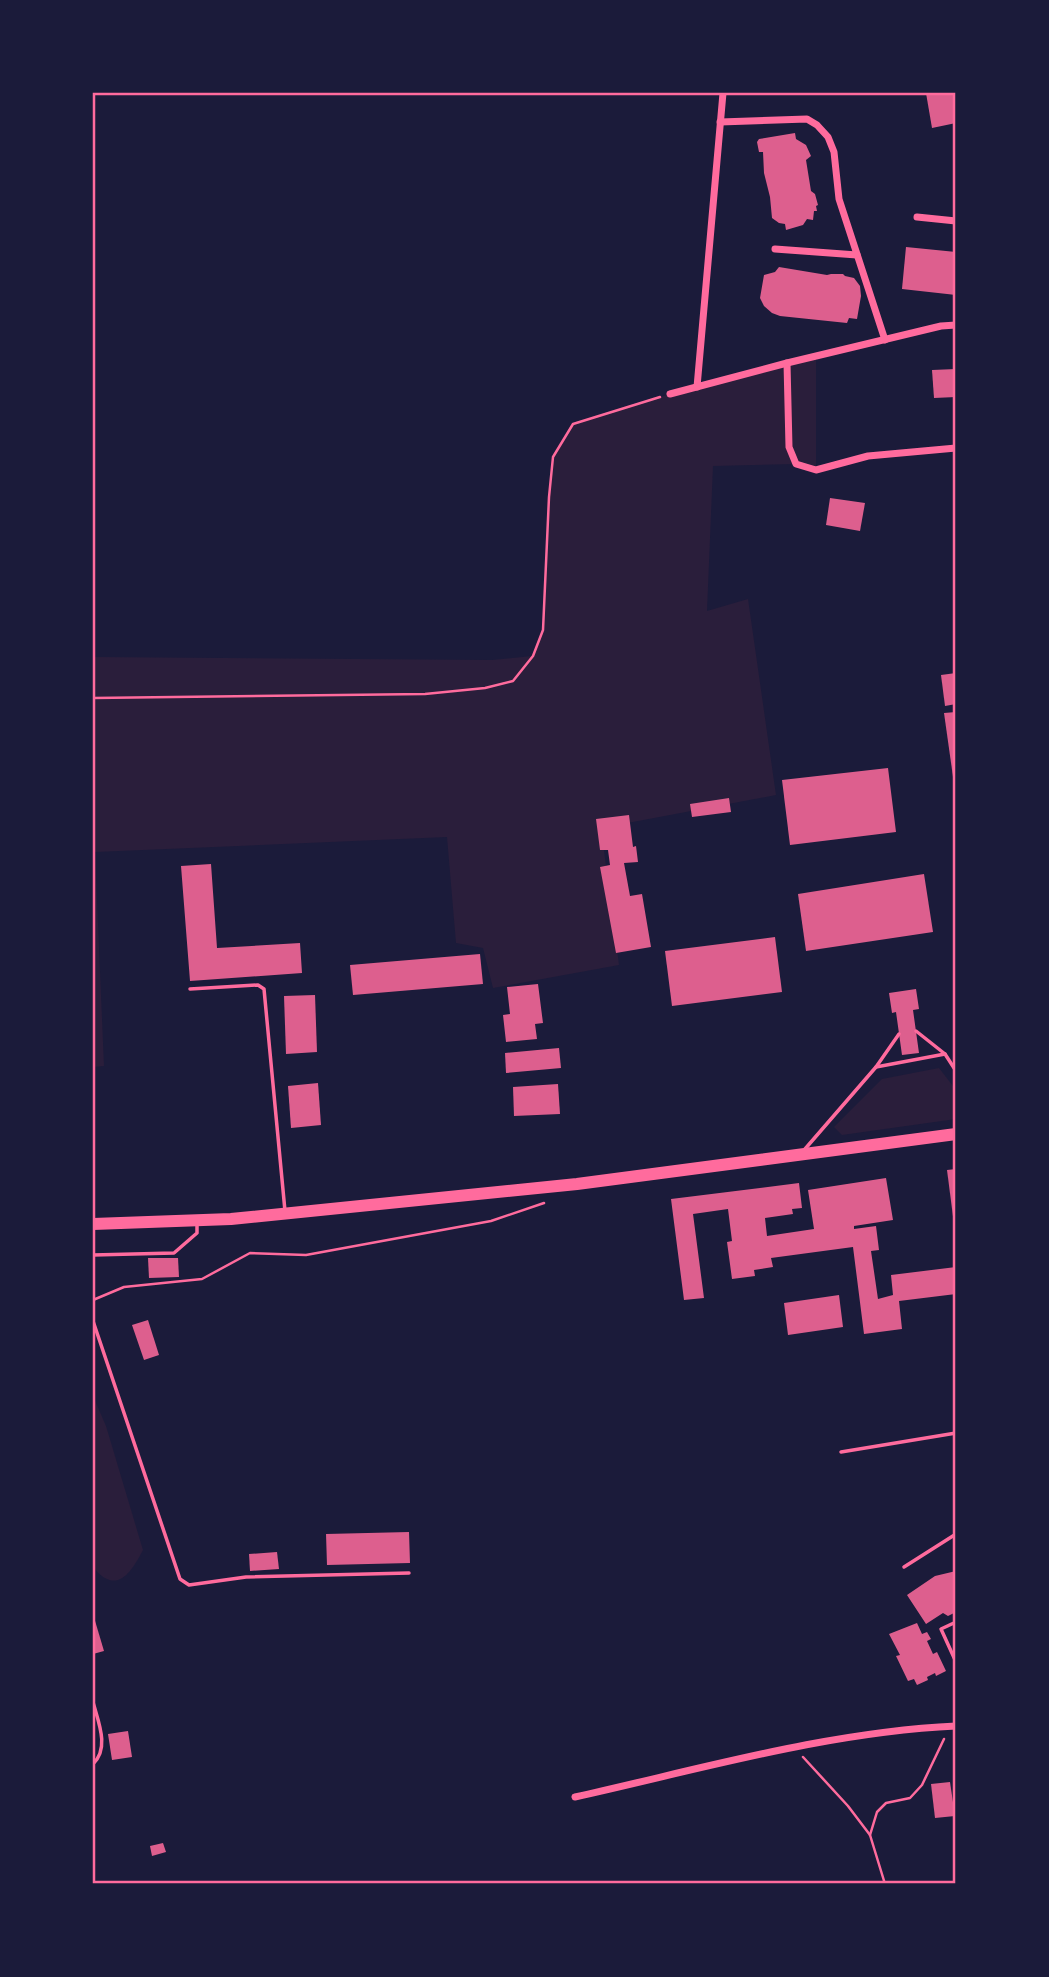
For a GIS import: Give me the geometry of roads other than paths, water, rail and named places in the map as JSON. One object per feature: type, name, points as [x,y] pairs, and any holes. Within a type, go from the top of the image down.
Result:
[{"type":"main road","points":[[93,1224],[285,1214],[577,1184],[956,1135]]},
{"type":"street","points":[[697,387],[723,93]]},
{"type":"street","points":[[720,122],[807,119],[828,137],[834,152],[839,199],[885,340]]},
{"type":"street","points":[[917,217],[956,221]]},
{"type":"street","points":[[775,249],[857,255]]},
{"type":"street","points":[[670,394],[786,363],[941,326],[956,325]]},
{"type":"street","points":[[786,363],[789,447],[796,464],[816,470],[868,456],[956,448]]},
{"type":"street","points":[[575,1797],[836,1738],[908,1728],[953,1726]]},
{"type":"lane","points":[[190,989],[258,985],[264,989],[285,1214]]},
{"type":"lane","points":[[916,1031],[946,1054],[956,1071]]},
{"type":"lane","points":[[800,1155],[876,1067],[899,1034]]},
{"type":"lane","points":[[876,1067],[946,1054]]},
{"type":"lane","points":[[93,1255],[174,1253],[197,1233],[197,1220]]},
{"type":"lane","points":[[93,1321],[180,1579],[188,1585],[246,1577],[409,1573]]},
{"type":"lane","points":[[841,1452],[956,1433]]},
{"type":"lane","points":[[904,1567],[956,1534]]},
{"type":"lane","points":[[956,1622],[941,1629],[956,1662]]},
{"type":"lane","points":[[93,1702],[100,1730],[101,1751],[93,1763]]},
{"type":"lane","points":[[93,1729],[100,1730]]}]
